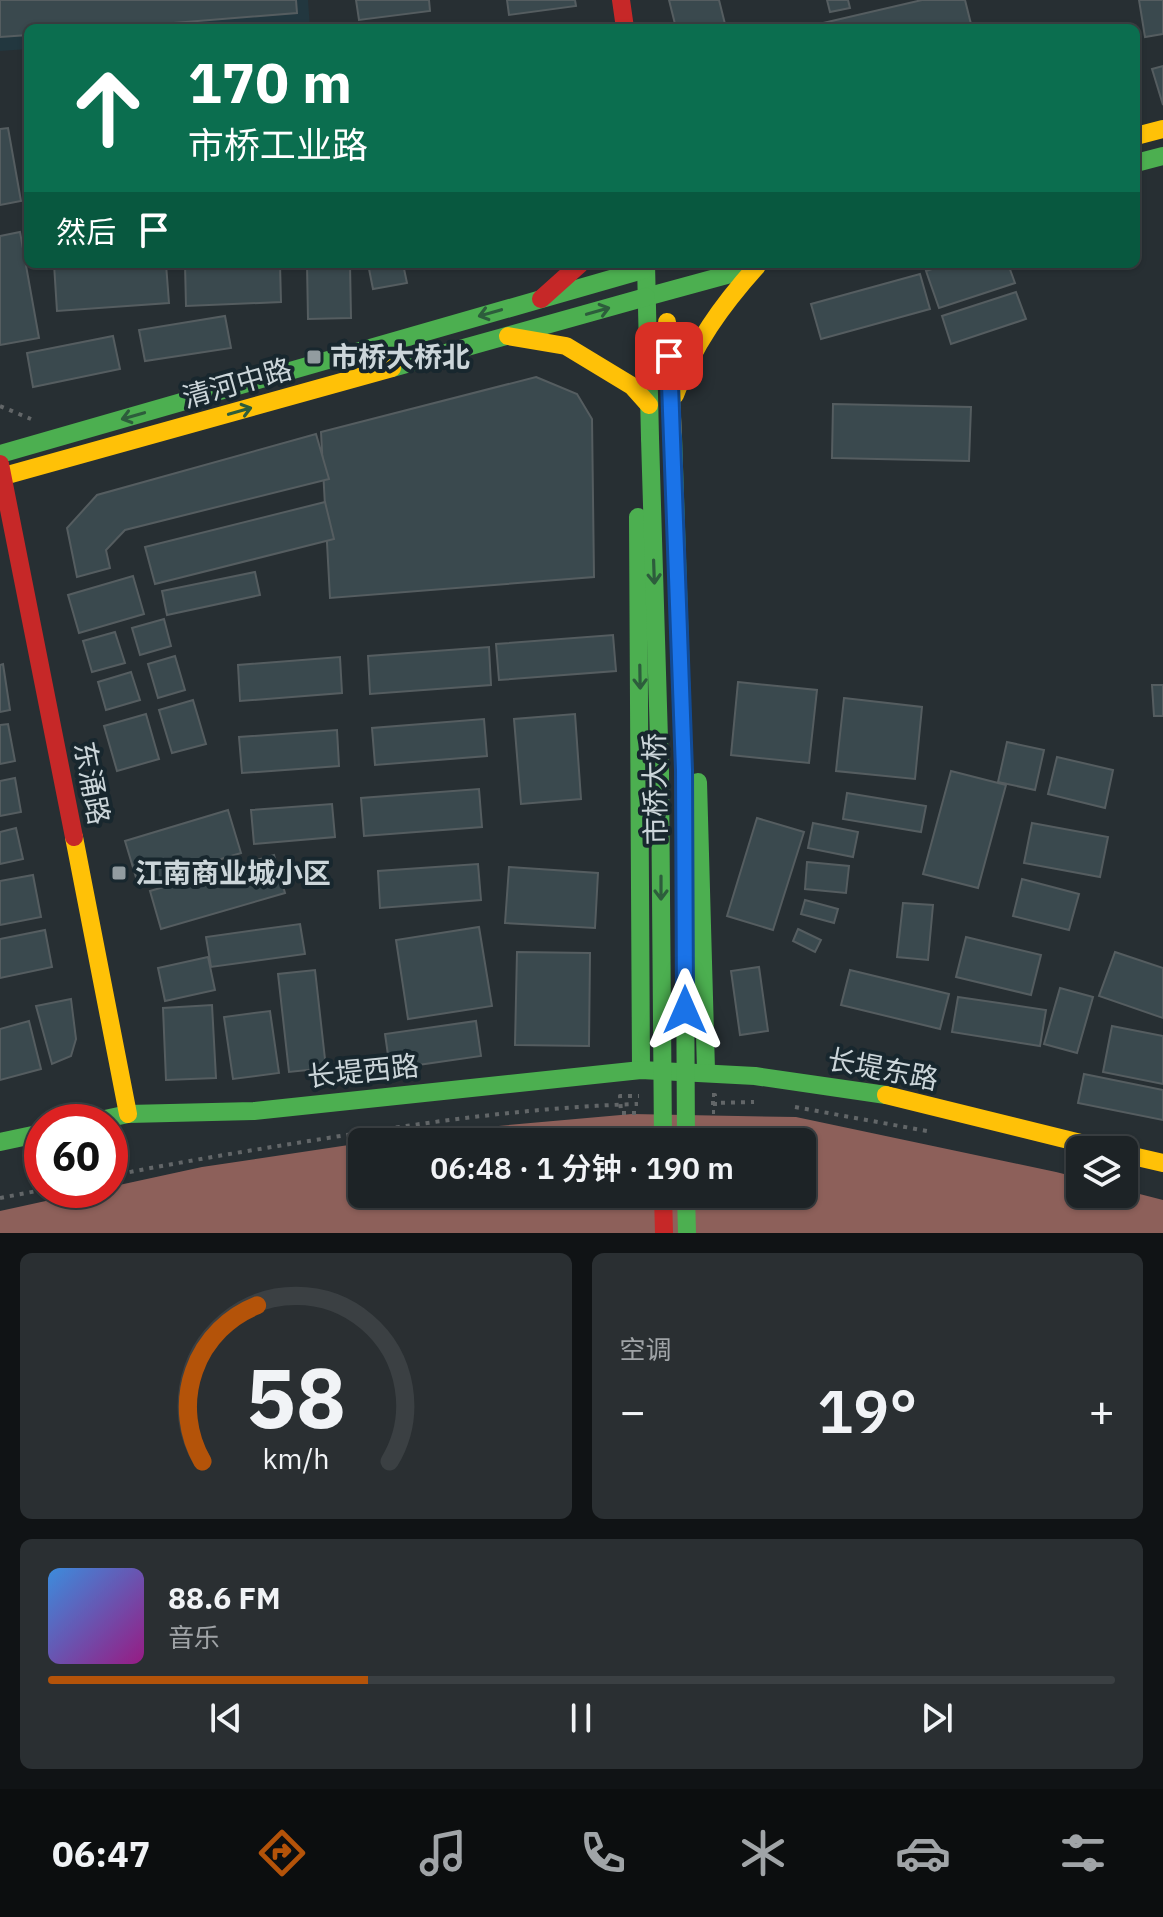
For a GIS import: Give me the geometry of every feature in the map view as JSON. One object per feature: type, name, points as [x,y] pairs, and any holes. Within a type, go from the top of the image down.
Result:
[{"type":"street","points":[[621,0],[624,24]]},
{"type":"street","points":[[1140,135],[1163,129]]},
{"type":"street","points":[[1140,162],[1163,156]]},
{"type":"street","points":[[541,299],[576,268]]},
{"type":"street","name":"清河中路","points":[[0,454],[541,299],[657,273],[722,268]]},
{"type":"street","points":[[706,1070],[687,434],[672,405],[680,378],[707,327],[725,302],[758,268]]},
{"type":"street","name":"清河中路","points":[[1,473],[646,297],[657,273]]},
{"type":"street","name":"市桥大桥","points":[[657,273],[646,297],[660,773],[663,1128]]},
{"type":"street","name":"市桥大桥","points":[[657,273],[672,405],[684,770],[686,1128]]},
{"type":"street","points":[[508,336],[566,346],[632,386],[649,405],[637,440],[641,1070]]},
{"type":"street","name":"东涌路","points":[[1,473],[126,1104]]},
{"type":"street","name":"长堤东路","points":[[641,1070],[706,1070],[825,1084],[1066,1140]]},
{"type":"street","name":"长堤西路","points":[[128,1114],[254,1111],[641,1070]]},
{"type":"street","points":[[0,1142],[24,1137]]},
{"type":"street","points":[[1138,1157],[1163,1163]]},
{"type":"street","points":[[663,1208],[664,1233]]},
{"type":"street","points":[[686,1208],[687,1233]]},
{"type":"path","points":[[706,1103],[762,1103]]},
{"type":"path","points":[[128,1172],[430,1122],[599,1105],[643,1104]]},
{"type":"path","points":[[789,1106],[930,1132]]},
{"type":"path","points":[[0,1198],[24,1193]]},
{"type":"shaded area","points":[[0,0],[308,0],[310,24],[24,24],[24,49],[0,51]]},
{"type":"shaded area","points":[[632,1114],[796,1117],[1066,1174],[1066,1208],[1138,1208],[1138,1194],[1163,1200],[1163,1233],[0,1233],[0,1211],[24,1206],[128,1208],[128,1183],[202,1167],[348,1145],[348,1208],[816,1208],[816,1128],[475,1128]]},
{"type":"building","points":[[0,0],[296,0],[297,13],[161,24],[24,24],[24,35],[0,37]]},
{"type":"building","points":[[356,0],[429,0],[430,11],[359,20]]},
{"type":"building","points":[[507,0],[575,0],[576,6],[509,15]]},
{"type":"building","points":[[669,0],[719,0],[725,24],[675,24]]},
{"type":"building","points":[[827,0],[848,0],[850,8],[830,12]]},
{"type":"building","points":[[922,0],[965,0],[971,24],[823,24]]},
{"type":"building","points":[[1139,0],[1163,0],[1163,34],[1145,37]]},
{"type":"building","points":[[1163,66],[1163,105],[1152,69]]},
{"type":"building","points":[[8,128],[21,201],[0,205],[0,129]]},
{"type":"building","points":[[20,232],[24,268],[39,338],[0,345],[0,236]]},
{"type":"building","points":[[54,268],[166,268],[169,303],[57,311]]},
{"type":"building","points":[[185,268],[280,268],[281,302],[186,306]]},
{"type":"building","points":[[307,268],[350,268],[351,318],[308,319]]},
{"type":"building","points":[[369,268],[404,268],[407,283],[373,289]]},
{"type":"building","points":[[935,268],[1009,268],[1015,283],[939,308],[926,271]]},
{"type":"building","points":[[920,274],[930,309],[821,339],[811,304]]},
{"type":"building","points":[[1016,292],[1026,319],[951,344],[942,316]]},
{"type":"building","points":[[225,316],[231,348],[145,361],[139,330]]},
{"type":"building","points":[[113,336],[120,369],[33,387],[27,353]]},
{"type":"building","points":[[536,377],[577,394],[592,419],[594,577],[330,598],[321,432]]},
{"type":"building","points":[[833,404],[971,407],[969,461],[832,458]]},
{"type":"building","points":[[316,434],[329,479],[125,530],[106,550],[110,568],[77,577],[67,528],[97,495]]},
{"type":"building","points":[[325,502],[334,539],[155,584],[145,547]]},
{"type":"building","points":[[255,572],[260,595],[167,615],[162,591]]},
{"type":"building","points":[[133,576],[144,614],[79,633],[68,595]]},
{"type":"building","points":[[164,619],[171,646],[140,655],[132,628]]},
{"type":"building","points":[[115,632],[125,663],[92,672],[83,641]]},
{"type":"building","points":[[613,635],[616,671],[499,680],[496,644]]},
{"type":"building","points":[[489,647],[491,685],[370,694],[368,656]]},
{"type":"building","points":[[175,656],[185,690],[158,698],[148,664]]},
{"type":"building","points":[[340,657],[342,693],[240,701],[238,665]]},
{"type":"building","points":[[3,664],[10,710],[0,712],[0,665]]},
{"type":"building","points":[[131,672],[140,700],[106,710],[98,682]]},
{"type":"building","points":[[738,682],[817,690],[809,763],[731,755]]},
{"type":"building","points":[[1152,685],[1163,685],[1163,716],[1154,716]]},
{"type":"building","points":[[844,698],[922,707],[915,779],[836,771]]},
{"type":"building","points":[[193,700],[206,744],[172,753],[159,710]]},
{"type":"building","points":[[146,714],[159,759],[117,771],[104,726]]},
{"type":"building","points":[[575,714],[581,799],[521,804],[514,719]]},
{"type":"building","points":[[484,719],[487,756],[375,765],[372,728]]},
{"type":"building","points":[[8,724],[15,761],[0,764],[0,725]]},
{"type":"building","points":[[337,730],[339,766],[242,773],[239,737]]},
{"type":"building","points":[[1007,742],[1044,750],[1035,790],[998,782]]},
{"type":"building","points":[[1057,757],[1113,770],[1105,808],[1048,794]]},
{"type":"building","points":[[951,771],[1006,785],[978,888],[923,874]]},
{"type":"building","points":[[15,778],[21,812],[0,816],[0,781]]},
{"type":"building","points":[[479,789],[482,827],[364,836],[361,798]]},
{"type":"building","points":[[847,793],[926,806],[921,832],[843,819]]},
{"type":"building","points":[[332,804],[335,837],[254,844],[251,810]]},
{"type":"building","points":[[228,810],[241,853],[138,884],[125,841]]},
{"type":"building","points":[[757,818],[804,832],[773,930],[727,916]]},
{"type":"building","points":[[813,823],[858,832],[853,857],[808,848]]},
{"type":"building","points":[[1032,823],[1108,837],[1100,877],[1024,863]]},
{"type":"building","points":[[16,828],[23,859],[0,864],[0,832]]},
{"type":"building","points":[[274,855],[285,893],[161,929],[150,891]]},
{"type":"building","points":[[807,862],[849,866],[846,893],[805,889]]},
{"type":"building","points":[[478,864],[481,900],[380,908],[378,871]]},
{"type":"building","points":[[509,867],[598,873],[595,928],[505,923]]},
{"type":"building","points":[[33,875],[41,917],[0,925],[0,881]]},
{"type":"building","points":[[1022,879],[1079,894],[1069,930],[1013,916]]},
{"type":"building","points":[[805,900],[838,909],[834,923],[801,914]]},
{"type":"building","points":[[903,903],[933,905],[928,960],[897,957]]},
{"type":"building","points":[[300,924],[305,954],[211,967],[206,937]]},
{"type":"building","points":[[479,927],[492,1006],[408,1019],[396,940]]},
{"type":"building","points":[[798,929],[821,940],[815,952],[793,941]]},
{"type":"building","points":[[45,930],[52,967],[0,978],[0,939]]},
{"type":"building","points":[[966,937],[1041,955],[1031,995],[956,977]]},
{"type":"building","points":[[517,952],[590,953],[589,1046],[515,1045]]},
{"type":"building","points":[[1115,952],[1163,968],[1163,1018],[1099,996]]},
{"type":"building","points":[[208,957],[215,990],[165,1001],[158,968]]},
{"type":"building","points":[[759,967],[768,1031],[740,1035],[731,971]]},
{"type":"building","points":[[315,970],[326,1068],[289,1072],[278,974]]},
{"type":"building","points":[[850,970],[949,994],[940,1029],[841,1005]]},
{"type":"building","points":[[1060,988],[1093,997],[1077,1053],[1044,1044]]},
{"type":"building","points":[[958,997],[1046,1010],[1040,1046],[952,1032]]},
{"type":"building","points":[[71,999],[76,1039],[71,1056],[52,1064],[36,1006]]},
{"type":"building","points":[[212,1005],[216,1078],[166,1080],[163,1008]]},
{"type":"building","points":[[270,1011],[279,1073],[233,1079],[224,1017]]},
{"type":"building","points":[[29,1021],[41,1069],[0,1080],[0,1029]]},
{"type":"building","points":[[476,1021],[481,1056],[390,1069],[385,1034]]},
{"type":"building","points":[[1112,1026],[1163,1036],[1163,1084],[1103,1072]]},
{"type":"building","points":[[1084,1074],[1163,1090],[1163,1120],[1078,1103]]},
{"type":"traffic: fast","points":[[1140,162],[1163,156]]},
{"type":"traffic: fast","points":[[646,268],[650,438]]},
{"type":"traffic: fast","points":[[646,297],[752,268]]},
{"type":"traffic: fast","points":[[0,454],[646,269]]},
{"type":"traffic: fast","points":[[392,368],[646,297]]},
{"type":"traffic: fast","points":[[673,436],[684,770],[686,1128]]},
{"type":"traffic: fast","points":[[650,438],[660,773],[663,1128]]},
{"type":"traffic: fast","points":[[638,517],[641,1070]]},
{"type":"traffic: fast","points":[[698,782],[706,1070]]},
{"type":"traffic: fast","points":[[128,1114],[254,1111],[641,1070],[755,1076],[886,1095]]},
{"type":"traffic: fast","points":[[0,1142],[24,1137]]},
{"type":"traffic: fast","points":[[686,1208],[687,1233]]},
{"type":"traffic: slow","points":[[1140,135],[1163,129]]},
{"type":"traffic: slow","points":[[675,395],[690,359],[710,326],[755,268]]},
{"type":"traffic: slow","points":[[667,322],[673,436]]},
{"type":"traffic: slow","points":[[508,336],[566,346],[632,386],[649,405]]},
{"type":"traffic: slow","points":[[0,477],[392,368]]},
{"type":"traffic: slow","points":[[74,837],[126,1104]]},
{"type":"traffic: slow","points":[[886,1095],[1066,1139]]},
{"type":"traffic: slow","points":[[1138,1157],[1163,1163]]},
{"type":"traffic: jam","points":[[621,0],[624,24]]},
{"type":"traffic: jam","points":[[541,299],[576,268]]},
{"type":"traffic: jam","points":[[0,464],[74,837]]},
{"type":"traffic: jam","points":[[663,1208],[664,1233]]},
{"type":"place","name":"市桥大桥北","points":[[314,357]]},
{"type":"place","name":"江南商业城小区","points":[[119,873]]},
{"type":"route","points":[[669,356],[684,770],[685,1010]]}]
